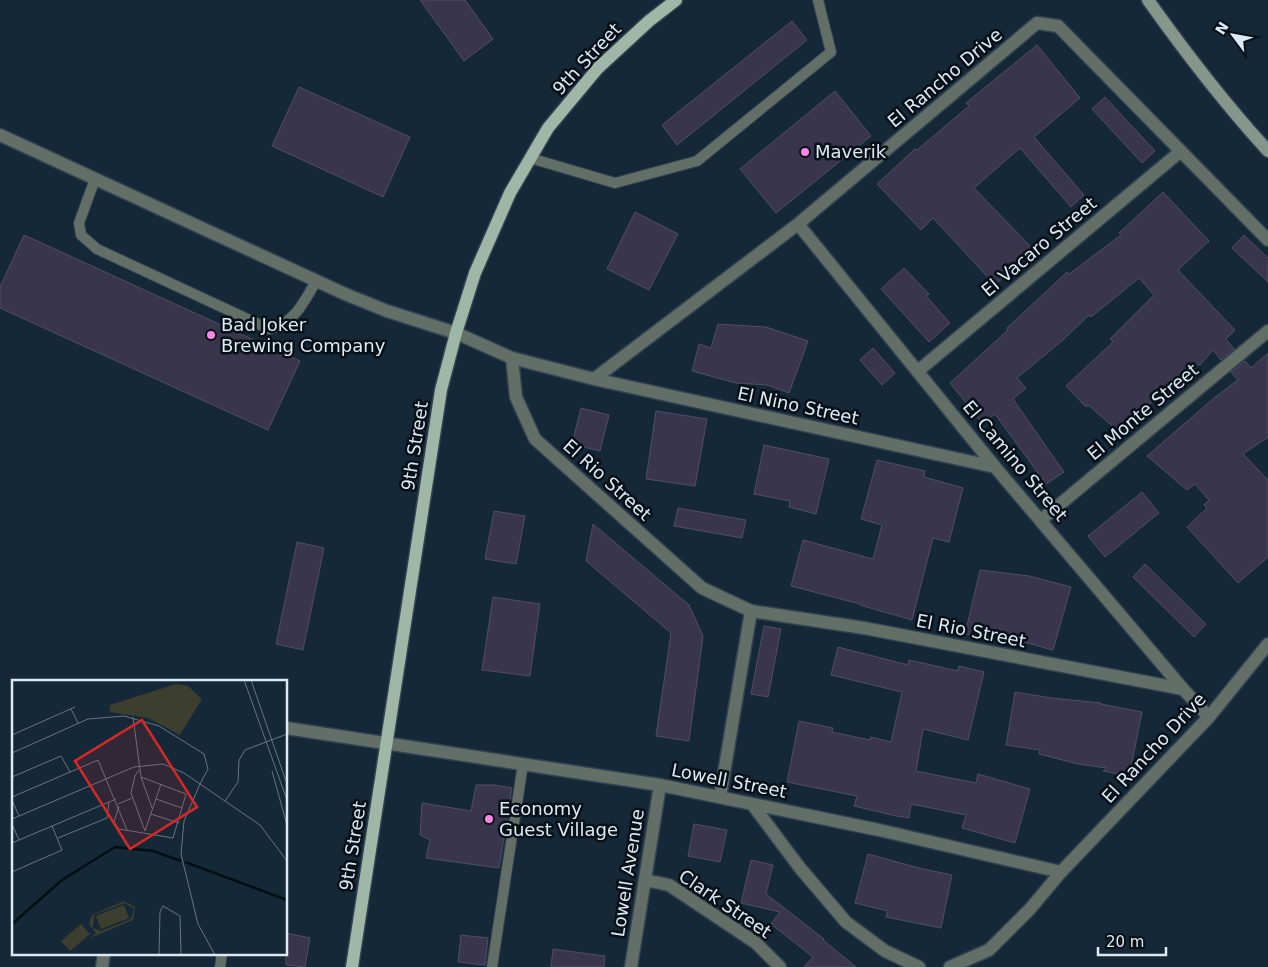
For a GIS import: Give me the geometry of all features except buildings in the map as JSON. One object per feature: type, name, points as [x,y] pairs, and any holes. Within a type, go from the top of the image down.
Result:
[{"type":"main road","name":"9th Street","points":[[352,967],[441,390],[456,333],[475,273],[510,193],[548,128],[598,68],[649,21],[676,0]]},
{"type":"main road","points":[[1148,0],[1186,54],[1244,125],[1268,150]]},
{"type":"street","name":"El Rancho Drive","points":[[594,379],[798,224],[1037,23],[1058,26],[1268,240]]},
{"type":"street","points":[[0,135],[316,281],[387,311],[456,333],[512,358],[594,379]]},
{"type":"street","name":"El Vacaro Street","points":[[918,371],[1181,150]]},
{"type":"street","name":"El Camino Street","points":[[798,224],[995,467],[1183,690],[1209,717]]},
{"type":"street","name":"El Monte Street","points":[[1041,520],[1268,331]]},
{"type":"street","name":"El Rio Street","points":[[512,358],[516,397],[535,440],[702,588],[751,611],[864,628],[1183,690]]},
{"type":"street","name":"El Nino Street","points":[[594,379],[995,467]]},
{"type":"street","points":[[720,797],[751,611]]},
{"type":"street","name":"El Rancho Drive","points":[[950,967],[989,950],[1030,910],[1061,872],[1209,717],[1268,644]]},
{"type":"street","name":"Lowell Street","points":[[288,728],[660,785],[879,830],[1061,872]]},
{"type":"street","name":"Lowell Avenue","points":[[631,967],[660,785]]},
{"type":"street","points":[[752,804],[800,868],[846,922],[885,951],[919,967]]},
{"type":"street","name":"Clark Street","points":[[645,880],[669,885],[756,943],[780,967]]},
{"type":"street","points":[[102,967],[104,954]]},
{"type":"lane","points":[[530,158],[615,184],[697,162],[831,52],[818,0]]},
{"type":"lane","points":[[95,179],[79,224],[81,236],[97,249],[269,329],[279,327],[292,318],[316,281]]},
{"type":"lane","points":[[492,967],[523,764]]},
{"type":"lane","points":[[220,967],[222,954]]},
{"type":"place","name":"Maverik","points":[[805,152]]},
{"type":"place","name":"Bad Joker Brewing Company","points":[[211,335]]},
{"type":"place","name":"Economy Guest Village","points":[[489,819]]}]
